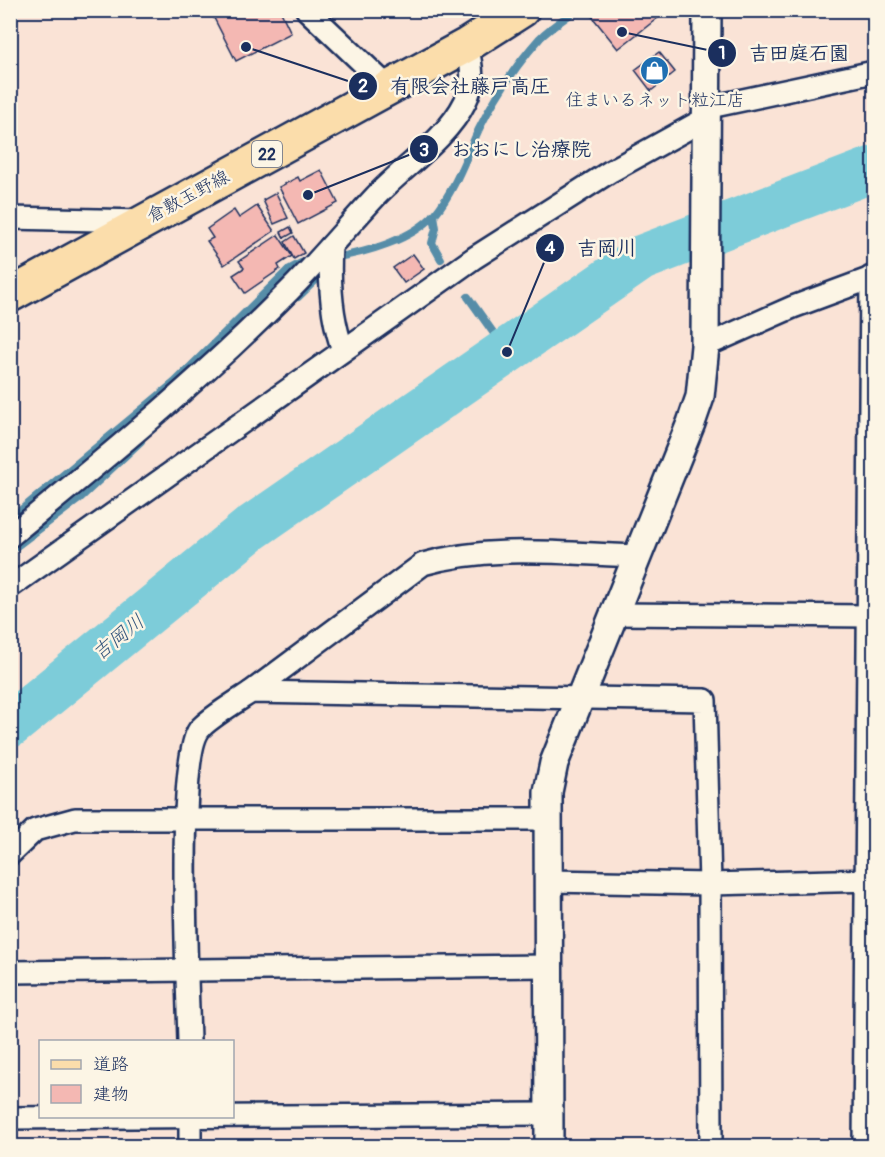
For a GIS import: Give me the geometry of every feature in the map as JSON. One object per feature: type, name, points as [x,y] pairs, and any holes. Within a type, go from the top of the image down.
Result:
[{"type":"main road","name":"倉敷玉野線","points":[[10,295],[468,45],[522,10]]},
{"type":"street","points":[[307,10],[389,88]]},
{"type":"street","points":[[549,1146],[548,792],[554,763],[700,397],[705,346],[707,10]]},
{"type":"street","points":[[10,536],[92,471],[325,259],[376,195],[447,126],[464,105],[471,87],[473,68],[468,45]]},
{"type":"street","points":[[10,587],[343,350],[550,209],[677,133],[874,72]]},
{"type":"street","points":[[10,218],[142,221]]},
{"type":"street","points":[[325,259],[336,331],[343,350]]},
{"type":"street","points":[[705,346],[793,307],[873,277],[870,880],[864,1146]]},
{"type":"street","points":[[189,1040],[185,820],[191,753],[199,730],[423,564],[452,555],[490,552],[638,556]]},
{"type":"street","points":[[614,614],[870,616]]},
{"type":"street","points":[[250,692],[705,700],[710,884],[711,1146]]},
{"type":"street","points":[[10,854],[35,830],[75,819],[547,819]]},
{"type":"street","points":[[549,881],[710,884],[870,880]]},
{"type":"street","points":[[10,972],[188,972],[549,966]]},
{"type":"street","points":[[234,1117],[549,1114]]},
{"type":"street","points":[[10,1118],[39,1118]]},
{"type":"street","points":[[190,1118],[190,1146]]},
{"type":"building","points":[[229,10],[280,10],[291,33],[236,61],[214,18]]},
{"type":"building","points":[[595,10],[668,10],[618,49],[590,14]]},
{"type":"building","name":"住まいるネット粒江店","points":[[659,52],[675,72],[651,91],[635,70]]},
{"type":"building","points":[[321,170],[338,203],[298,224],[279,187],[298,177],[300,181]]},
{"type":"building","points":[[276,193],[288,218],[274,224],[263,200]]},
{"type":"building","points":[[257,206],[274,231],[224,265],[207,241],[213,238],[207,229],[234,210],[239,218]]},
{"type":"building","points":[[290,227],[293,233],[284,238],[281,232]]},
{"type":"building","points":[[278,235],[292,256],[278,265],[280,269],[245,293],[233,275],[244,268],[239,261]]},
{"type":"building","points":[[294,236],[304,253],[294,259],[285,242]]},
{"type":"building","points":[[413,254],[424,269],[404,283],[393,268]]},
{"type":"waterway","points":[[332,258],[359,253],[387,244],[414,231],[435,214],[454,184],[485,117],[514,70],[540,38],[576,10]]},
{"type":"waterway","name":"吉岡川","points":[[10,725],[250,529],[641,258],[874,169]]},
{"type":"waterway","points":[[434,215],[436,228],[432,243],[441,259]]},
{"type":"waterway","points":[[10,519],[175,382],[288,270],[311,261]]},
{"type":"waterway","points":[[298,297],[326,270]]},
{"type":"waterway","points":[[468,297],[507,352]]},
{"type":"waterway","points":[[10,551],[79,499],[141,441]]},
{"type":"place","name":"吉田庭石園","points":[[622,32]]},
{"type":"place","name":"有限会社藤戸高圧","points":[[246,47]]},
{"type":"place","name":"住まいるネット粒江店","points":[[655,71]]},
{"type":"place","name":"おおにし治療院","points":[[308,195]]},
{"type":"place","name":"吉岡川","points":[[507,352]]}]
